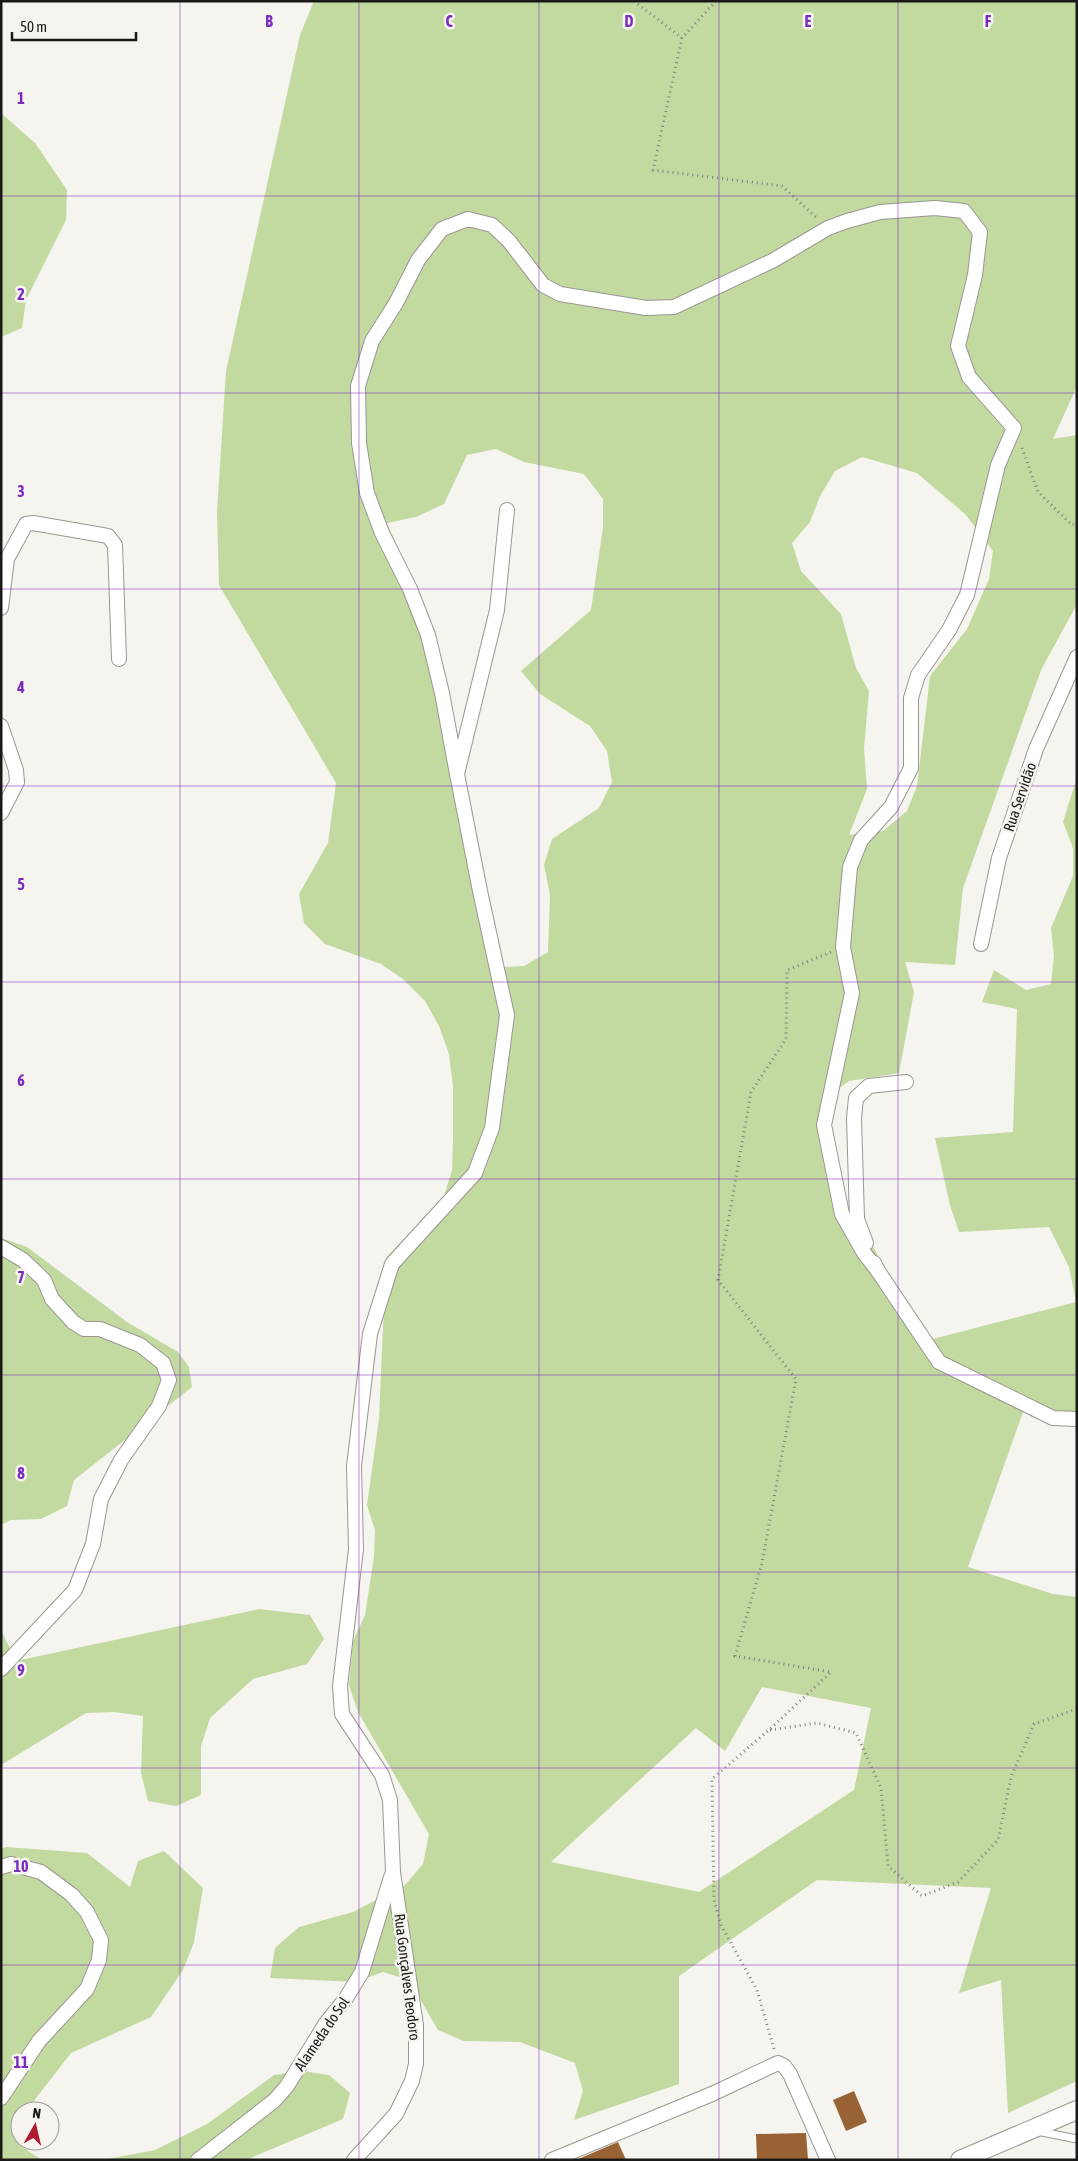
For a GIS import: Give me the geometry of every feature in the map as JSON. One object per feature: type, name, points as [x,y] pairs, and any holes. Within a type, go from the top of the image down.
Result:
[{"type":"street","points":[[393,1872],[390,1800],[382,1775],[342,1714],[340,1686],[356,1549],[354,1466],[370,1334],[392,1264],[475,1173],[492,1128],[507,1015],[480,891],[442,693],[428,635],[410,589],[382,533],[367,492],[359,443],[358,386],[372,341],[396,303],[418,260],[442,228],[468,219],[492,225],[509,241],[543,285],[560,294],[646,308],[674,307],[772,261],[828,228],[880,212],[934,208],[964,211],[980,232],[976,275],[958,346],[969,377],[1014,428],[998,465],[967,594],[949,630],[918,675],[912,698],[910,768],[891,807],[860,840],[850,867],[843,947],[852,993],[824,1125],[842,1214],[864,1253],[939,1362],[1053,1418],[1077,1419]]},
{"type":"street","points":[[457,774],[497,610],[507,510]]},
{"type":"street","points":[[1,608],[6,559],[26,524],[33,523],[108,536],[115,545],[119,659]]},
{"type":"street","name":"Rua Servidão","points":[[981,944],[999,858],[1036,749],[1077,656]]},
{"type":"street","points":[[1,726],[16,770],[17,782],[1,813]]},
{"type":"street","points":[[878,1271],[857,1219],[854,1118],[856,1098],[869,1086],[906,1082]]},
{"type":"street","points":[[1,1247],[22,1260],[44,1280],[52,1299],[73,1322],[84,1329],[100,1329],[140,1345],[163,1363],[169,1380],[158,1406],[121,1460],[101,1499],[93,1544],[75,1590],[1,1669]]},
{"type":"street","points":[[1,1867],[11,1864],[41,1872],[72,1895],[87,1912],[101,1940],[99,1960],[87,1989],[39,2041],[1,2098]]},
{"type":"street","name":"Rua Gonçalves Teodoro","points":[[354,2160],[396,2114],[412,2081],[416,2064],[416,2025],[393,1872]]},
{"type":"street","name":"Alameda do Sol","points":[[198,2160],[275,2100],[287,2086],[326,2023],[346,1998],[362,1972],[393,1872]]},
{"type":"street","points":[[552,2160],[712,2094],[778,2063],[784,2066],[790,2074],[828,2160]]},
{"type":"street","points":[[960,2160],[1077,2110]]},
{"type":"lane","points":[[1032,2130],[1077,2139]]},
{"type":"path","points":[[634,1],[682,38]]},
{"type":"path","points":[[716,1],[682,38],[653,170],[782,186],[828,228]]},
{"type":"path","points":[[1014,428],[1038,492],[1072,525],[1077,523]]},
{"type":"path","points":[[778,2063],[757,1990],[721,1925],[714,1900],[712,1779],[770,1730],[831,1672],[735,1656],[762,1563],[796,1379],[718,1280],[751,1092],[786,1039],[787,970],[843,947]]},
{"type":"path","points":[[770,1730],[817,1723],[856,1733],[881,1788],[888,1866],[922,1896],[958,1882],[998,1840],[1011,1776],[1034,1724],[1077,1710]]},
{"type":"green space","points":[[314,1],[1077,1],[1077,386],[1053,439],[1077,435],[1077,604],[1041,670],[963,888],[955,965],[905,962],[914,992],[899,1073],[849,1081],[838,1089],[830,1118],[843,1197],[929,1340],[1076,1302],[1069,1267],[1049,1227],[959,1232],[950,1205],[935,1138],[1013,1132],[1017,1009],[982,1002],[994,970],[1026,990],[1051,984],[1054,956],[1051,928],[1073,876],[1073,848],[1063,822],[1077,777],[1077,1424],[1023,1412],[968,1567],[1053,1594],[1077,1597],[1077,2081],[1008,2113],[1001,1980],[959,1993],[991,1888],[817,1880],[679,1976],[679,2084],[574,2120],[583,2091],[575,2063],[520,2042],[464,2041],[438,2030],[409,1980],[383,1972],[356,1982],[270,1978],[275,1948],[299,1927],[353,1912],[405,1885],[423,1864],[429,1834],[358,1712],[349,1685],[353,1641],[365,1615],[374,1557],[375,1530],[367,1505],[379,1419],[386,1258],[444,1196],[452,1170],[453,1140],[453,1086],[449,1054],[439,1026],[425,1001],[403,979],[381,964],[325,944],[304,923],[299,894],[328,843],[336,783],[219,585],[217,512],[226,371],[300,35]],"holes":[[[496,449],[524,462],[584,474],[603,499],[603,527],[591,610],[521,671],[540,694],[590,726],[607,751],[612,782],[599,808],[552,839],[544,865],[550,895],[548,952],[524,966],[504,967],[474,833],[406,567],[387,523],[416,517],[444,504],[467,455]],[[862,457],[917,473],[965,514],[993,551],[989,579],[967,629],[930,676],[917,786],[907,811],[883,831],[849,835],[867,789],[864,748],[869,691],[856,668],[841,614],[801,571],[792,543],[810,522],[820,496],[835,471]],[[762,1687],[871,1708],[854,1790],[699,1892],[551,1862],[696,1728],[725,1751]]]},
{"type":"green space","points":[[1,113],[35,143],[67,190],[66,220],[26,300],[22,328],[1,337]]},
{"type":"green space","points":[[1,1238],[27,1247],[127,1322],[178,1352],[189,1367],[192,1387],[74,1480],[67,1506],[41,1519],[11,1520],[1,1525]]},
{"type":"green space","points":[[259,1609],[310,1615],[324,1639],[307,1664],[253,1679],[210,1718],[201,1746],[201,1795],[176,1806],[148,1801],[141,1773],[143,1716],[114,1712],[86,1713],[1,1765],[1,1630],[16,1661]]},
{"type":"green space","points":[[6,1847],[87,1853],[130,1887],[138,1861],[164,1851],[203,1888],[194,1942],[183,1970],[151,2017],[71,2053],[34,2101],[10,2101],[10,2151],[28,2151],[42,2160],[1,2160],[1,1849]]},
{"type":"green space","points":[[302,2071],[329,2075],[350,2093],[343,2119],[246,2160],[102,2160],[155,2150],[207,2124],[274,2075]]},
{"type":"building","points":[[854,2091],[867,2122],[846,2131],[833,2100]]},
{"type":"building","points":[[806,2133],[808,2160],[757,2160],[756,2134]]},
{"type":"building","points":[[618,2142],[626,2160],[576,2160]]}]
